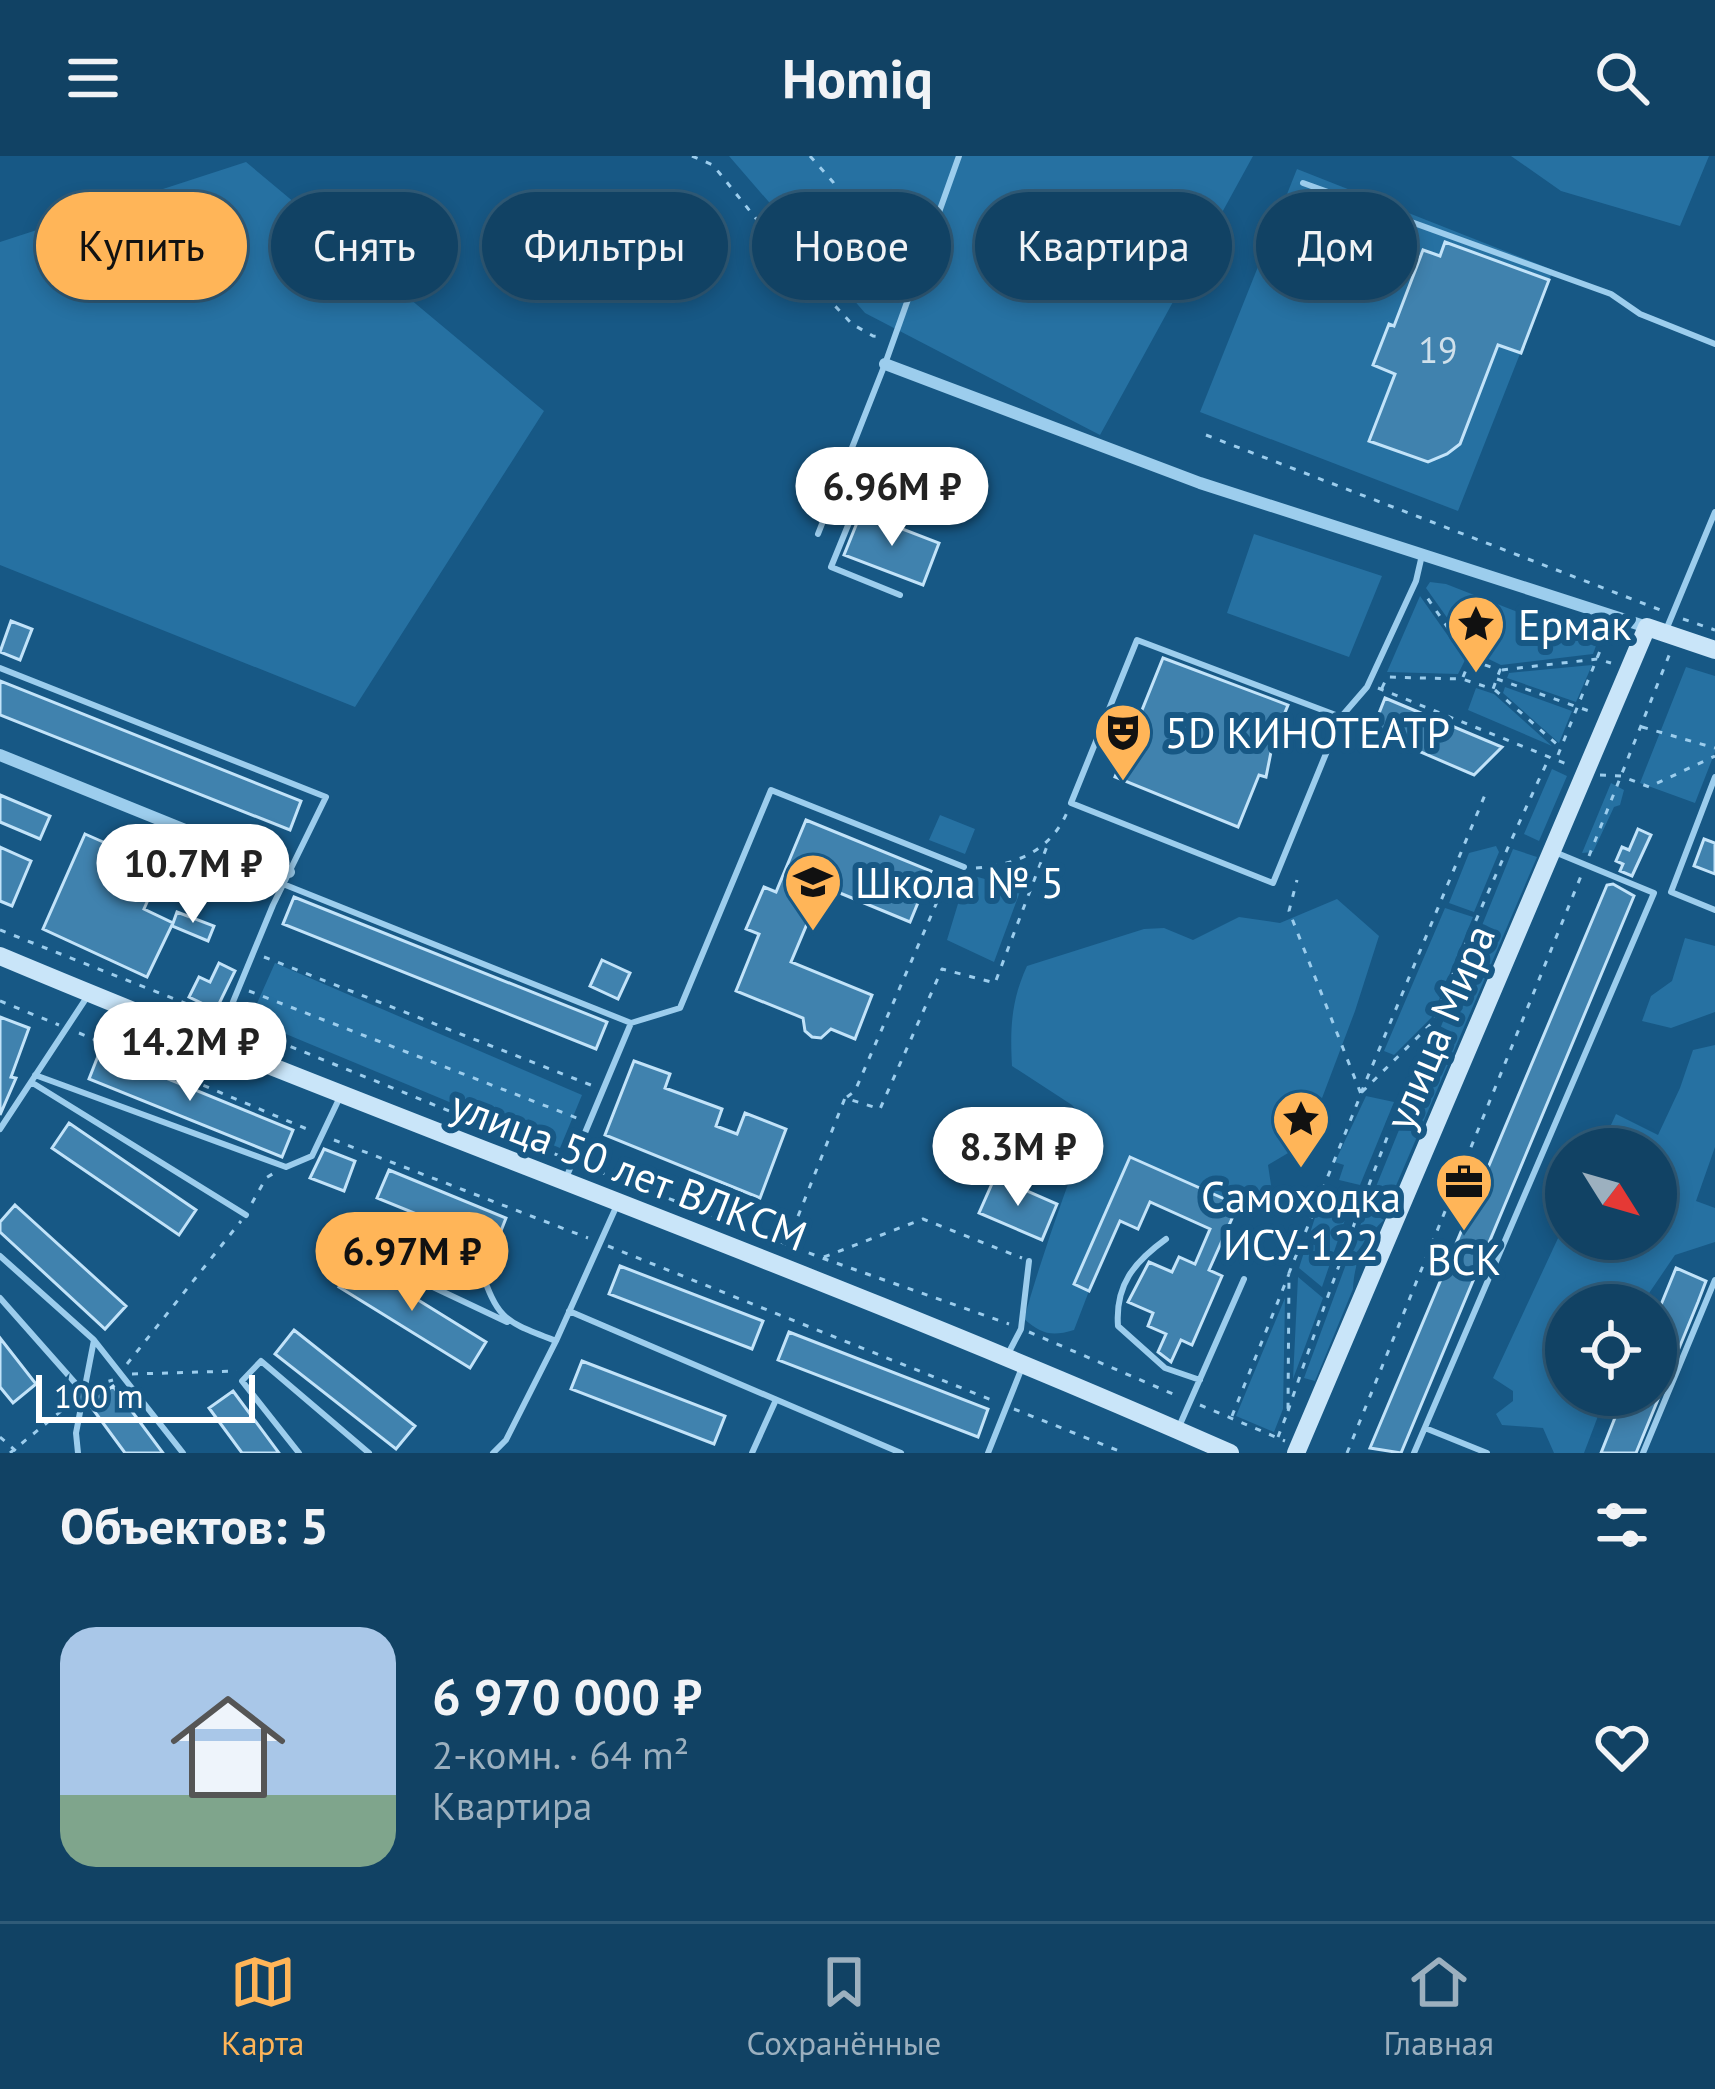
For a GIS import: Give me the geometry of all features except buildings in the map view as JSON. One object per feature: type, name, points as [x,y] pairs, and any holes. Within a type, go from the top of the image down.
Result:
[{"type":"street","points":[[886,364],[1200,483],[1613,617],[1665,628],[1715,650]]},
{"type":"street","name":"улица Мира","points":[[1297,1450],[1609,718],[1665,628]]},
{"type":"street","points":[[0,755],[286,878]]},
{"type":"street","name":"улица 50 лет ВЛКСМ","points":[[0,956],[340,1096],[1016,1358],[1230,1453]]},
{"type":"lane","points":[[818,534],[886,364],[959,156]]},
{"type":"lane","points":[[1303,183],[1611,294],[1640,314],[1715,344]]},
{"type":"lane","points":[[841,477],[948,518]]},
{"type":"lane","points":[[864,486],[832,567],[900,595]]},
{"type":"lane","name":"улица Мира","points":[[1665,628],[1715,512]]},
{"type":"lane","points":[[1341,716],[1137,640],[1071,803],[1273,883],[1341,716],[1367,687],[1416,581],[1422,554]]},
{"type":"lane","points":[[0,668],[326,797],[215,1046]]},
{"type":"lane","points":[[1715,777],[1671,892],[1715,910]]},
{"type":"lane","points":[[286,878],[631,1023],[680,1008],[771,790],[964,867]]},
{"type":"lane","points":[[1414,1453],[1654,893],[1554,851]]},
{"type":"lane","points":[[0,1129],[89,993]]},
{"type":"lane","points":[[563,1184],[631,1023]]},
{"type":"lane","points":[[33,1079],[286,1167],[312,1156],[340,1096]]},
{"type":"lane","points":[[33,1079],[246,1215]]},
{"type":"lane","points":[[493,1453],[506,1440],[556,1341],[616,1205]]},
{"type":"lane","points":[[507,1322],[486,1290],[479,1265],[368,1217],[349,1238],[348,1247],[507,1322],[556,1341]]},
{"type":"lane","points":[[1166,1239],[1138,1259],[1116,1298],[1118,1326],[1165,1368],[1200,1380]]},
{"type":"lane","points":[[0,1256],[94,1340],[183,1453]]},
{"type":"lane","points":[[988,1453],[1016,1358],[1029,1261]]},
{"type":"lane","points":[[1178,1430],[1244,1279]]},
{"type":"lane","points":[[1642,1453],[1715,1280]]},
{"type":"lane","points":[[0,1298],[81,1390]]},
{"type":"lane","points":[[569,1311],[902,1453]]},
{"type":"lane","points":[[78,1453],[81,1390],[94,1340]]},
{"type":"lane","points":[[299,1453],[242,1381],[261,1361],[368,1453]]},
{"type":"lane","points":[[752,1453],[775,1400]]},
{"type":"lane","points":[[1425,1428],[1487,1453]]},
{"type":"path","points":[[692,156],[713,164],[774,241],[852,324],[873,336],[896,334]]},
{"type":"path","points":[[811,156],[832,182],[862,248],[905,309]]},
{"type":"path","points":[[1206,435],[1665,628],[1715,630]]},
{"type":"path","points":[[1416,581],[1470,659],[1500,670],[1598,658],[1613,664]]},
{"type":"path","points":[[1557,758],[1613,617]]},
{"type":"path","points":[[1347,1453],[1621,776],[1640,726],[1665,628]]},
{"type":"path","points":[[1462,679],[1470,659]]},
{"type":"path","points":[[1493,689],[1500,670]]},
{"type":"path","points":[[1382,688],[1387,677],[1462,679],[1493,689],[1561,748]]},
{"type":"path","points":[[1497,679],[1609,718]]},
{"type":"path","points":[[1367,687],[1382,688],[1586,774]]},
{"type":"path","points":[[1640,726],[1715,748]]},
{"type":"path","points":[[1621,776],[1649,787],[1715,755]]},
{"type":"path","points":[[1278,1438],[1353,1223],[1497,868],[1550,756]]},
{"type":"path","points":[[1231,1419],[1487,790]]},
{"type":"path","points":[[964,867],[1006,865],[1049,841],[1061,828],[1071,803]]},
{"type":"path","points":[[845,1097],[880,1109],[942,969],[995,983],[1049,841]]},
{"type":"path","points":[[787,1244],[845,1097],[855,1091],[954,863]]},
{"type":"path","points":[[1298,880],[1289,911],[1361,1094]]},
{"type":"path","points":[[0,930],[573,1161],[1021,1329],[1297,1450]]},
{"type":"path","points":[[254,953],[603,1090]]},
{"type":"path","points":[[240,988],[589,1123]]},
{"type":"path","points":[[0,1000],[397,1166],[995,1402]]},
{"type":"path","points":[[1361,1094],[1436,1020]]},
{"type":"path","points":[[0,1437],[14,1452],[81,1390],[109,1384],[121,1374],[246,1215],[266,1178],[286,1167]]},
{"type":"path","points":[[822,1258],[923,1219],[1029,1261]]},
{"type":"path","points":[[1288,1412],[1289,1273]]},
{"type":"path","points":[[121,1374],[250,1370]]},
{"type":"path","points":[[1017,1410],[1124,1453]]},
{"type":"shaded area","points":[[729,156],[1253,156],[1232,194],[975,192],[975,300],[1174,300],[1100,435],[865,313],[854,300],[951,300],[951,192],[760,192]]},
{"type":"shaded area","points":[[1511,156],[1709,156],[1680,226],[1561,191]]},
{"type":"shaded area","points":[[246,162],[282,192],[271,192],[271,300],[411,300],[544,411],[355,707],[0,565],[0,242],[36,230],[36,300],[247,300],[247,192],[154,192]]},
{"type":"shaded area","points":[[1297,169],[1355,192],[1288,192]]},
{"type":"shaded area","points":[[1417,216],[1553,270],[1458,511],[1200,412],[1256,272],[1256,300],[1417,300]]},
{"type":"shaded area","points":[[1254,534],[1382,576],[1349,657],[1227,613]]},
{"type":"shaded area","points":[[1430,582],[1446,584],[1597,643],[1593,654],[1501,665],[1470,650],[1426,588]]},
{"type":"shaded area","points":[[1420,596],[1465,660],[1458,674],[1387,672]]},
{"type":"shaded area","points":[[1592,665],[1576,702],[1507,678],[1509,673]]},
{"type":"shaded area","points":[[1686,667],[1715,676],[1715,752],[1695,803],[1640,783]]},
{"type":"shaded area","points":[[1505,687],[1572,711],[1559,743],[1503,693]]},
{"type":"shaded area","points":[[1476,688],[1494,694],[1552,746],[1468,710]]},
{"type":"shaded area","points":[[1552,769],[1567,776],[1539,841],[1524,834]]},
{"type":"shaded area","points":[[1611,783],[1624,790],[1620,805],[1614,807],[1593,852],[1582,853]]},
{"type":"shaded area","points":[[940,815],[975,829],[965,854],[929,840]]},
{"type":"shaded area","points":[[1496,846],[1499,852],[1474,912],[1449,903],[1469,853]]},
{"type":"shaded area","points":[[1513,849],[1537,857],[1389,1202],[1373,1194]]},
{"type":"shaded area","points":[[967,874],[1021,889],[994,962],[947,940]]},
{"type":"shaded area","points":[[1337,899],[1379,936],[1305,1143],[1268,1165],[1274,1205],[1238,1205],[1130,1158],[1075,1284],[1089,1291],[1074,1330],[1053,1334],[1030,1324],[1024,1319],[1031,1295],[1089,1126],[1072,1105],[1012,1066],[1013,1015],[1027,966],[1144,929],[1164,928],[1193,940],[1239,917],[1280,923]]},
{"type":"shaded area","points":[[1445,908],[1473,917],[1432,1017],[1394,1055],[1384,1051]]},
{"type":"shaded area","points":[[1685,938],[1715,946],[1715,1012],[1671,1028],[1642,1021],[1651,996],[1672,981]]},
{"type":"shaded area","points":[[275,963],[582,1095],[560,1148],[250,1019]]},
{"type":"shaded area","points":[[1715,1045],[1715,1147],[1696,1201],[1715,1208],[1715,1242],[1677,1254],[1677,1128],[1661,1128],[1693,1050]]},
{"type":"shaded area","points":[[1366,1096],[1394,1102],[1360,1185],[1339,1180],[1344,1165],[1335,1162]]},
{"type":"shaded area","points":[[1616,1114],[1644,1128],[1610,1128]]},
{"type":"shaded area","points":[[1334,1197],[1351,1202],[1322,1287],[1299,1268],[1318,1208],[1327,1209]]},
{"type":"shaded area","points":[[1366,1210],[1384,1220],[1361,1251],[1353,1289],[1315,1381],[1304,1378]]},
{"type":"shaded area","points":[[1548,1260],[1672,1260],[1655,1284],[1545,1284],[1545,1416],[1598,1416],[1584,1453],[1554,1453],[1543,1428],[1502,1425],[1496,1414],[1513,1401],[1513,1391],[1493,1378]]},
{"type":"shaded area","points":[[1298,1277],[1323,1298],[1293,1379]]},
{"type":"shaded area","points":[[1285,1298],[1283,1409],[1274,1432],[1236,1416]]},
{"type":"place","name":"Ермак","points":[[1476,675]]},
{"type":"place","name":"5D КИНОТЕАТР","points":[[1123,783]]},
{"type":"place","name":"Школа № 5","points":[[813,933]]},
{"type":"place","name":"Самоходка ИСУ-122","points":[[1301,1170]]},
{"type":"place","name":"ВСК","points":[[1464,1233]]}]
